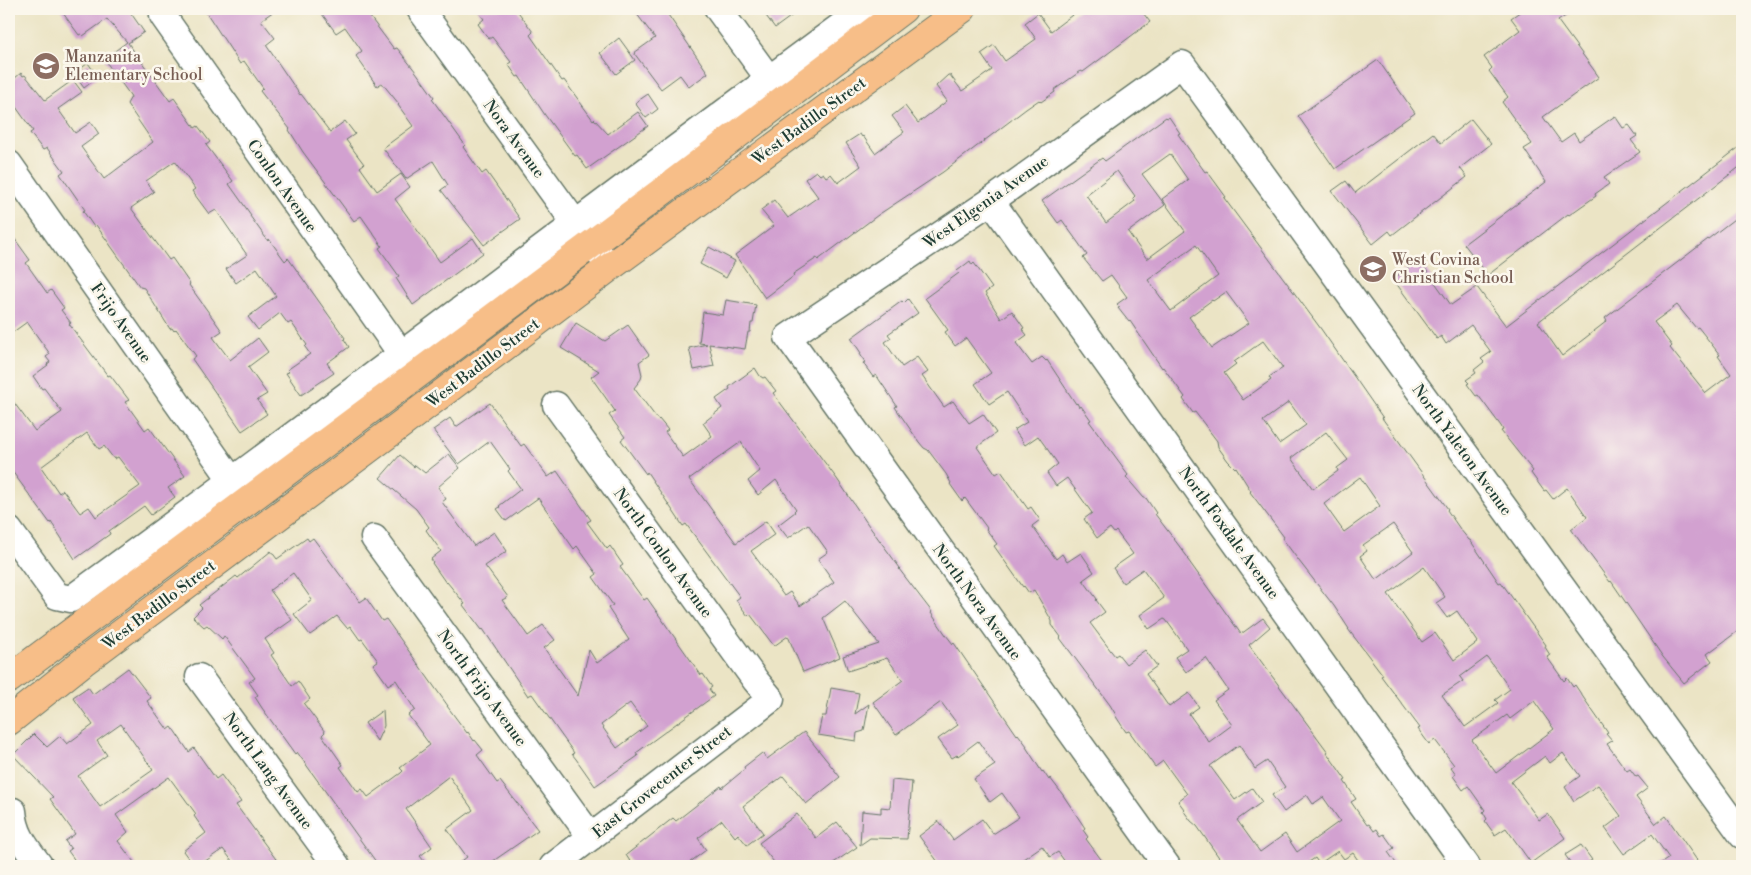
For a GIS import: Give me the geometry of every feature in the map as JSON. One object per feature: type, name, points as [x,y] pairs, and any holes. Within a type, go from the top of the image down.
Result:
[{"type":"main road","name":"West Badillo Street","points":[[9,679],[584,234],[903,9]]},
{"type":"main road","name":"West Badillo Street","points":[[9,721],[83,662],[610,267],[962,9]]},
{"type":"street","name":"Nora Avenue","points":[[420,9],[610,267]]},
{"type":"street","points":[[718,9],[769,79]]},
{"type":"street","points":[[9,530],[57,596],[71,599],[233,482],[402,356],[584,234],[769,79],[864,9]]},
{"type":"street","name":"Conlon Avenue","points":[[163,16],[402,356]]},
{"type":"street","name":"West Elgenia Avenue","points":[[788,337],[991,201],[1182,64]]},
{"type":"street","name":"North Yaleton Avenue","points":[[1182,64],[1742,835]]},
{"type":"street","name":"Frijo Avenue","points":[[9,164],[233,482]]},
{"type":"street","name":"North Foxdale Avenue","points":[[991,201],[1467,866]]},
{"type":"street","name":"North Nora Avenue","points":[[788,337],[1167,866]]},
{"type":"street","name":"North Conlon Avenue","points":[[556,405],[771,699]]},
{"type":"street","name":"North Frijo Avenue","points":[[374,538],[591,837]]},
{"type":"street","name":"North Lang Avenue","points":[[199,677],[337,866]]},
{"type":"street","name":"East Grovecenter Street","points":[[553,866],[771,699]]},
{"type":"street","points":[[13,811],[14,826],[40,866]]},
{"type":"building","points":[[60,9],[128,9],[144,32],[128,43],[170,101],[174,98],[195,128],[198,126],[210,142],[206,145],[233,181],[229,184],[250,216],[285,261],[288,258],[345,338],[349,347],[327,363],[334,373],[301,395],[286,373],[289,372],[287,370],[310,354],[305,347],[307,345],[291,322],[288,324],[280,313],[258,330],[248,317],[276,296],[257,268],[236,283],[226,269],[247,255],[216,210],[209,214],[192,191],[195,189],[175,161],[146,181],[154,192],[131,208],[169,260],[172,258],[222,331],[213,337],[230,360],[258,338],[268,352],[248,367],[267,394],[257,400],[267,414],[242,431],[192,359],[196,356],[176,329],[174,331],[172,328],[170,329],[144,288],[140,287],[96,225],[94,227],[83,211],[85,210],[60,174],[64,171],[47,148],[43,150],[30,133],[33,131],[16,107],[9,112],[9,83],[21,73],[23,76],[25,75],[45,100],[73,80],[82,92],[58,109],[75,133],[91,122],[99,134],[81,147],[104,179],[153,142],[127,104],[131,97],[130,95],[104,59],[127,42],[107,19],[83,36],[79,35]]},
{"type":"building","points":[[204,9],[277,9],[261,20],[275,38],[266,45],[300,95],[330,132],[345,121],[355,134],[346,140],[364,164],[360,167],[377,191],[401,174],[410,187],[395,199],[440,262],[473,238],[483,253],[413,305],[396,278],[399,276],[379,248],[382,246],[361,216],[354,221],[303,152],[290,129],[260,91],[263,88],[244,61],[240,64]]},
{"type":"building","points":[[330,9],[364,9],[394,49],[397,48],[416,72],[434,97],[432,99],[465,145],[463,147],[482,174],[486,171],[520,219],[484,245],[441,190],[448,185],[433,161],[406,179],[383,148],[413,126],[399,104],[382,83],[377,86],[356,56],[362,51],[345,27],[336,33],[322,14]]},
{"type":"building","points":[[476,9],[516,9],[533,32],[530,35],[562,81],[564,80],[593,120],[608,134],[638,112],[648,126],[587,169],[545,115],[519,76],[517,77],[508,64],[511,62],[492,37],[489,39],[478,24],[484,19]]},
{"type":"building","points":[[633,9],[664,9],[708,73],[689,87],[680,75],[661,89],[634,53],[655,38]]},
{"type":"building","points":[[761,9],[801,9],[775,28]]},
{"type":"building","points":[[1080,9],[1140,9],[1150,22],[1083,72],[1081,71],[1054,90],[1055,92],[1041,102],[1039,100],[1026,109],[943,172],[878,215],[818,260],[817,258],[793,274],[794,276],[765,298],[735,255],[774,226],[761,210],[774,200],[788,218],[818,197],[805,179],[816,171],[820,175],[823,173],[826,177],[831,174],[838,183],[861,166],[846,143],[860,134],[875,153],[904,132],[892,116],[905,106],[918,123],[947,101],[936,86],[948,75],[950,75],[962,91],[992,70],[981,54],[994,45],[1005,61],[1036,39],[1025,23],[1038,13],[1051,31]]},
{"type":"building","points":[[1524,9],[1576,9],[1558,21],[1599,77],[1543,117],[1561,142],[1574,133],[1579,141],[1615,116],[1623,128],[1629,125],[1637,136],[1631,140],[1640,152],[1604,177],[1609,184],[1595,194],[1596,196],[1568,214],[1488,275],[1464,244],[1546,182],[1524,149],[1532,144],[1502,102],[1508,97],[1489,71],[1492,68],[1484,57],[1520,30],[1511,18]]},
{"type":"building","points":[[619,38],[635,60],[616,74],[600,53]]},
{"type":"building","points":[[1378,60],[1415,113],[1335,169],[1298,116]]},
{"type":"building","points":[[88,63],[98,77],[84,88],[74,74]]},
{"type":"building","points":[[648,94],[658,109],[646,118],[635,103]]},
{"type":"building","points":[[1166,117],[1169,117],[1180,133],[1178,134],[1205,172],[1207,171],[1226,197],[1224,198],[1321,329],[1448,509],[1460,529],[1546,645],[1545,647],[1550,655],[1547,657],[1564,681],[1567,678],[1573,687],[1575,685],[1608,733],[1606,734],[1612,741],[1607,744],[1627,771],[1630,769],[1648,788],[1636,797],[1656,824],[1666,816],[1701,866],[1657,866],[1669,858],[1652,834],[1624,854],[1605,828],[1621,816],[1598,785],[1574,801],[1565,787],[1580,776],[1563,753],[1550,763],[1545,756],[1511,782],[1539,820],[1548,814],[1565,838],[1531,863],[1506,828],[1495,835],[1485,821],[1487,819],[1483,812],[1485,810],[1468,786],[1463,790],[1453,776],[1456,774],[1451,767],[1454,765],[1435,740],[1429,744],[1418,729],[1420,728],[1381,676],[1383,675],[1348,629],[1334,606],[1282,538],[1284,537],[1250,492],[1236,467],[1228,461],[1218,447],[1217,441],[1195,412],[1193,413],[1183,399],[1185,397],[1162,368],[1130,321],[1118,308],[1120,307],[1117,304],[1127,297],[1111,275],[1102,281],[1083,258],[1087,255],[1062,220],[1058,223],[1042,201],[1102,158],[1105,161]],"holes":[[[1170,154],[1188,180],[1162,199],[1185,231],[1147,259],[1128,232],[1165,205],[1142,174]],[[1117,171],[1135,196],[1133,198],[1135,201],[1106,223],[1086,195]],[[1196,245],[1218,276],[1171,311],[1148,280]],[[1226,292],[1249,323],[1212,348],[1189,317]],[[1263,341],[1283,368],[1269,377],[1271,380],[1243,400],[1224,373],[1236,364],[1234,362]],[[1289,402],[1306,425],[1279,444],[1263,421]],[[1326,432],[1348,460],[1337,468],[1338,471],[1313,489],[1291,458]],[[1360,477],[1380,506],[1344,532],[1324,504]],[[1393,524],[1413,552],[1376,580],[1360,556],[1367,551],[1363,545]],[[1424,567],[1445,597],[1436,603],[1447,618],[1457,611],[1478,642],[1454,660],[1435,633],[1422,642],[1388,594]],[[1487,657],[1510,689],[1495,700],[1498,703],[1465,727],[1442,695],[1463,681],[1460,677]],[[1534,701],[1554,729],[1496,773],[1472,740],[1507,715],[1510,719]]]},
{"type":"building","points":[[1471,119],[1491,144],[1460,168],[1467,177],[1392,235],[1389,231],[1373,244],[1332,191],[1346,181],[1355,193],[1433,133],[1441,143]]},
{"type":"building","points":[[1742,145],[1742,165],[1538,322],[1562,356],[1607,321],[1605,318],[1742,213],[1742,628],[1707,654],[1712,661],[1684,683],[1663,657],[1611,581],[1571,529],[1587,517],[1567,488],[1553,499],[1546,490],[1544,491],[1531,473],[1533,471],[1501,431],[1503,430],[1501,426],[1478,395],[1476,396],[1467,384],[1469,383],[1466,380],[1476,373],[1474,370],[1484,362],[1481,359],[1491,352],[1471,325],[1446,344],[1441,336],[1437,339],[1393,279],[1419,260],[1451,305],[1477,287],[1506,326]],"holes":[[[1677,305],[1696,328],[1698,327],[1720,355],[1718,356],[1731,374],[1706,393],[1670,348],[1672,346],[1654,322]]]},
{"type":"building","points":[[9,231],[30,260],[26,263],[47,293],[51,290],[64,308],[61,310],[71,323],[69,324],[108,376],[110,375],[129,400],[125,402],[145,430],[149,427],[185,476],[168,488],[175,497],[151,515],[144,506],[75,559],[51,522],[9,467],[9,396],[35,431],[62,412],[33,376],[48,365],[50,362],[46,357],[50,354],[27,322],[9,335]],"holes":[[[87,433],[99,449],[104,446],[114,459],[118,457],[140,486],[96,517],[89,507],[80,513],[63,490],[59,493],[41,467]]]},
{"type":"building","points":[[709,247],[735,261],[726,278],[700,264]]},
{"type":"building","points":[[970,261],[972,265],[974,263],[992,288],[985,293],[1001,319],[1012,311],[1027,335],[1016,343],[1032,364],[1042,357],[1047,360],[1076,404],[1079,407],[1081,406],[1091,420],[1089,421],[1123,467],[1128,475],[1126,477],[1146,498],[1155,514],[1241,634],[1263,618],[1270,627],[1249,645],[1328,752],[1356,799],[1351,802],[1367,825],[1369,824],[1374,831],[1377,829],[1381,836],[1384,834],[1394,848],[1388,852],[1398,866],[1362,866],[1353,853],[1344,859],[1338,851],[1319,864],[1315,858],[1306,864],[1307,866],[1225,866],[1197,826],[1191,821],[1178,801],[1187,794],[1163,761],[1155,767],[1129,731],[1126,732],[1110,705],[1060,638],[1034,590],[1029,593],[1023,587],[994,546],[997,544],[987,528],[965,498],[962,501],[950,484],[946,474],[928,450],[919,442],[895,407],[897,406],[876,375],[873,377],[863,363],[865,362],[861,353],[851,338],[902,301],[904,303],[908,299],[918,313],[888,334],[891,338],[885,342],[902,367],[917,357],[928,372],[922,376],[944,407],[953,401],[969,423],[983,414],[996,433],[977,447],[996,474],[1001,471],[1028,509],[1031,507],[1040,520],[1032,526],[1056,559],[1062,554],[1067,562],[1081,553],[1094,572],[1083,580],[1105,612],[1090,623],[1115,656],[1118,654],[1126,664],[1145,650],[1157,666],[1146,674],[1169,707],[1189,693],[1199,707],[1189,714],[1209,742],[1232,725],[1214,700],[1228,690],[1206,658],[1186,672],[1175,657],[1187,649],[1166,620],[1164,619],[1149,629],[1140,615],[1164,598],[1143,569],[1123,583],[1113,568],[1133,554],[1116,531],[1114,533],[1110,528],[1097,538],[1084,519],[1092,513],[1067,478],[1056,486],[1047,473],[1058,464],[1038,436],[1025,445],[1014,430],[1027,422],[1007,392],[989,404],[975,384],[991,373],[966,338],[955,346],[945,332],[948,330],[925,298],[959,273],[957,271]],"holes":[[[1239,745],[1255,769],[1267,761],[1285,787],[1272,795],[1284,812],[1307,795],[1313,804],[1323,797],[1340,821],[1297,852],[1285,834],[1260,852],[1237,820],[1262,802],[1252,788],[1235,800],[1210,766]]]},
{"type":"building","points":[[726,300],[756,305],[745,349],[709,344],[714,366],[694,370],[689,348],[707,344],[699,343],[703,312],[723,315]]},
{"type":"building","points":[[576,323],[605,341],[628,325],[649,355],[639,362],[642,375],[634,388],[668,430],[665,432],[683,457],[712,436],[703,423],[722,408],[716,399],[755,368],[760,376],[765,377],[776,391],[773,393],[837,479],[1017,735],[1027,746],[1042,772],[1049,780],[1050,778],[1063,795],[1085,828],[1083,830],[1088,837],[1086,839],[1106,866],[1068,866],[1058,852],[1050,857],[1042,846],[1013,866],[941,866],[919,836],[939,821],[953,840],[982,819],[993,834],[1019,817],[1002,793],[990,802],[974,779],[995,765],[978,741],[958,756],[952,758],[938,739],[958,725],[941,702],[896,735],[873,702],[903,680],[887,658],[848,671],[843,656],[879,644],[845,601],[823,618],[840,657],[803,672],[788,636],[774,646],[750,614],[748,616],[736,600],[740,597],[686,524],[683,526],[647,472],[646,474],[621,440],[625,437],[609,415],[615,411],[591,377],[599,371],[561,348]],"holes":[[[741,442],[760,471],[748,481],[758,495],[776,480],[796,509],[795,512],[778,525],[788,538],[808,524],[828,552],[818,559],[834,582],[800,606],[790,592],[784,596],[751,551],[775,534],[766,521],[736,543],[689,479]]]},
{"type":"building","points":[[490,403],[521,446],[524,444],[548,477],[557,471],[591,520],[587,522],[607,549],[610,546],[623,565],[620,567],[644,600],[647,598],[701,675],[703,674],[712,687],[709,689],[714,696],[636,753],[638,756],[595,786],[532,694],[528,696],[483,629],[463,605],[465,604],[446,583],[432,563],[431,559],[441,551],[426,530],[429,527],[416,509],[380,478],[400,455],[414,467],[415,465],[425,473],[449,454],[460,468],[438,487],[446,499],[442,502],[474,546],[494,532],[507,551],[485,566],[508,597],[502,600],[528,636],[543,625],[555,640],[544,648],[578,696],[589,650],[597,663],[629,640],[608,608],[613,605],[593,577],[597,574],[577,546],[574,549],[538,498],[506,521],[497,509],[521,489],[508,471],[510,469],[490,441],[459,464],[433,430],[450,418],[456,427]],"holes":[[[630,703],[647,726],[617,748],[601,725]]]},
{"type":"building","points":[[307,538],[309,541],[313,538],[360,602],[366,598],[382,621],[386,619],[447,706],[467,733],[483,750],[477,755],[497,783],[500,781],[538,830],[486,866],[455,866],[467,857],[447,829],[473,810],[449,776],[406,809],[432,847],[420,856],[428,866],[379,866],[297,752],[295,754],[262,708],[255,697],[258,695],[249,682],[255,678],[224,636],[222,639],[207,625],[204,627],[193,617],[202,608],[199,605],[236,576],[238,578],[271,551],[277,559]],"holes":[[[293,573],[312,600],[294,614],[310,635],[337,616],[347,628],[350,626],[378,661],[373,664],[388,685],[396,680],[415,710],[408,715],[430,745],[400,768],[403,771],[401,773],[368,797],[362,789],[358,792],[340,767],[343,765],[322,735],[325,732],[304,704],[310,699],[298,681],[292,686],[271,655],[274,653],[265,639],[292,620],[270,590]]]},
{"type":"building","points":[[128,668],[151,698],[147,701],[168,730],[172,727],[189,752],[194,748],[216,779],[221,775],[241,802],[236,805],[281,866],[236,866],[223,849],[198,866],[194,866],[183,851],[206,833],[194,816],[196,814],[169,777],[116,815],[128,832],[118,841],[137,866],[79,866],[68,851],[71,849],[65,841],[75,834],[50,799],[53,797],[13,755],[34,734],[47,747],[60,736],[67,744],[93,725],[73,697],[88,687],[93,694]],"holes":[[[121,724],[153,770],[100,807],[78,776],[107,755],[97,741]]]},
{"type":"building","points":[[831,688],[859,693],[855,714],[869,704],[864,731],[857,733],[856,741],[818,735],[822,716],[826,716]]},
{"type":"building","points":[[383,710],[384,726],[377,741],[365,723]]},
{"type":"building","points":[[804,732],[840,777],[806,804],[783,776],[743,806],[763,833],[747,845],[738,834],[735,837],[722,820],[698,838],[706,850],[685,866],[633,866],[626,855],[673,818],[676,821],[721,786],[722,788],[762,753],[767,759]]},
{"type":"building","points":[[892,780],[912,782],[907,839],[870,838],[860,845],[862,811],[881,813],[881,807],[890,808]]},
{"type":"building","points":[[797,814],[816,838],[837,822],[857,847],[829,866],[777,866],[759,843]]},
{"type":"building","points":[[1581,845],[1592,860],[1583,866],[1573,866],[1565,855]]},
{"type":"place","name":"Manzanita Elementary School","points":[[46,66]]},
{"type":"place","name":"West Covina Christian School","points":[[1373,269]]}]
